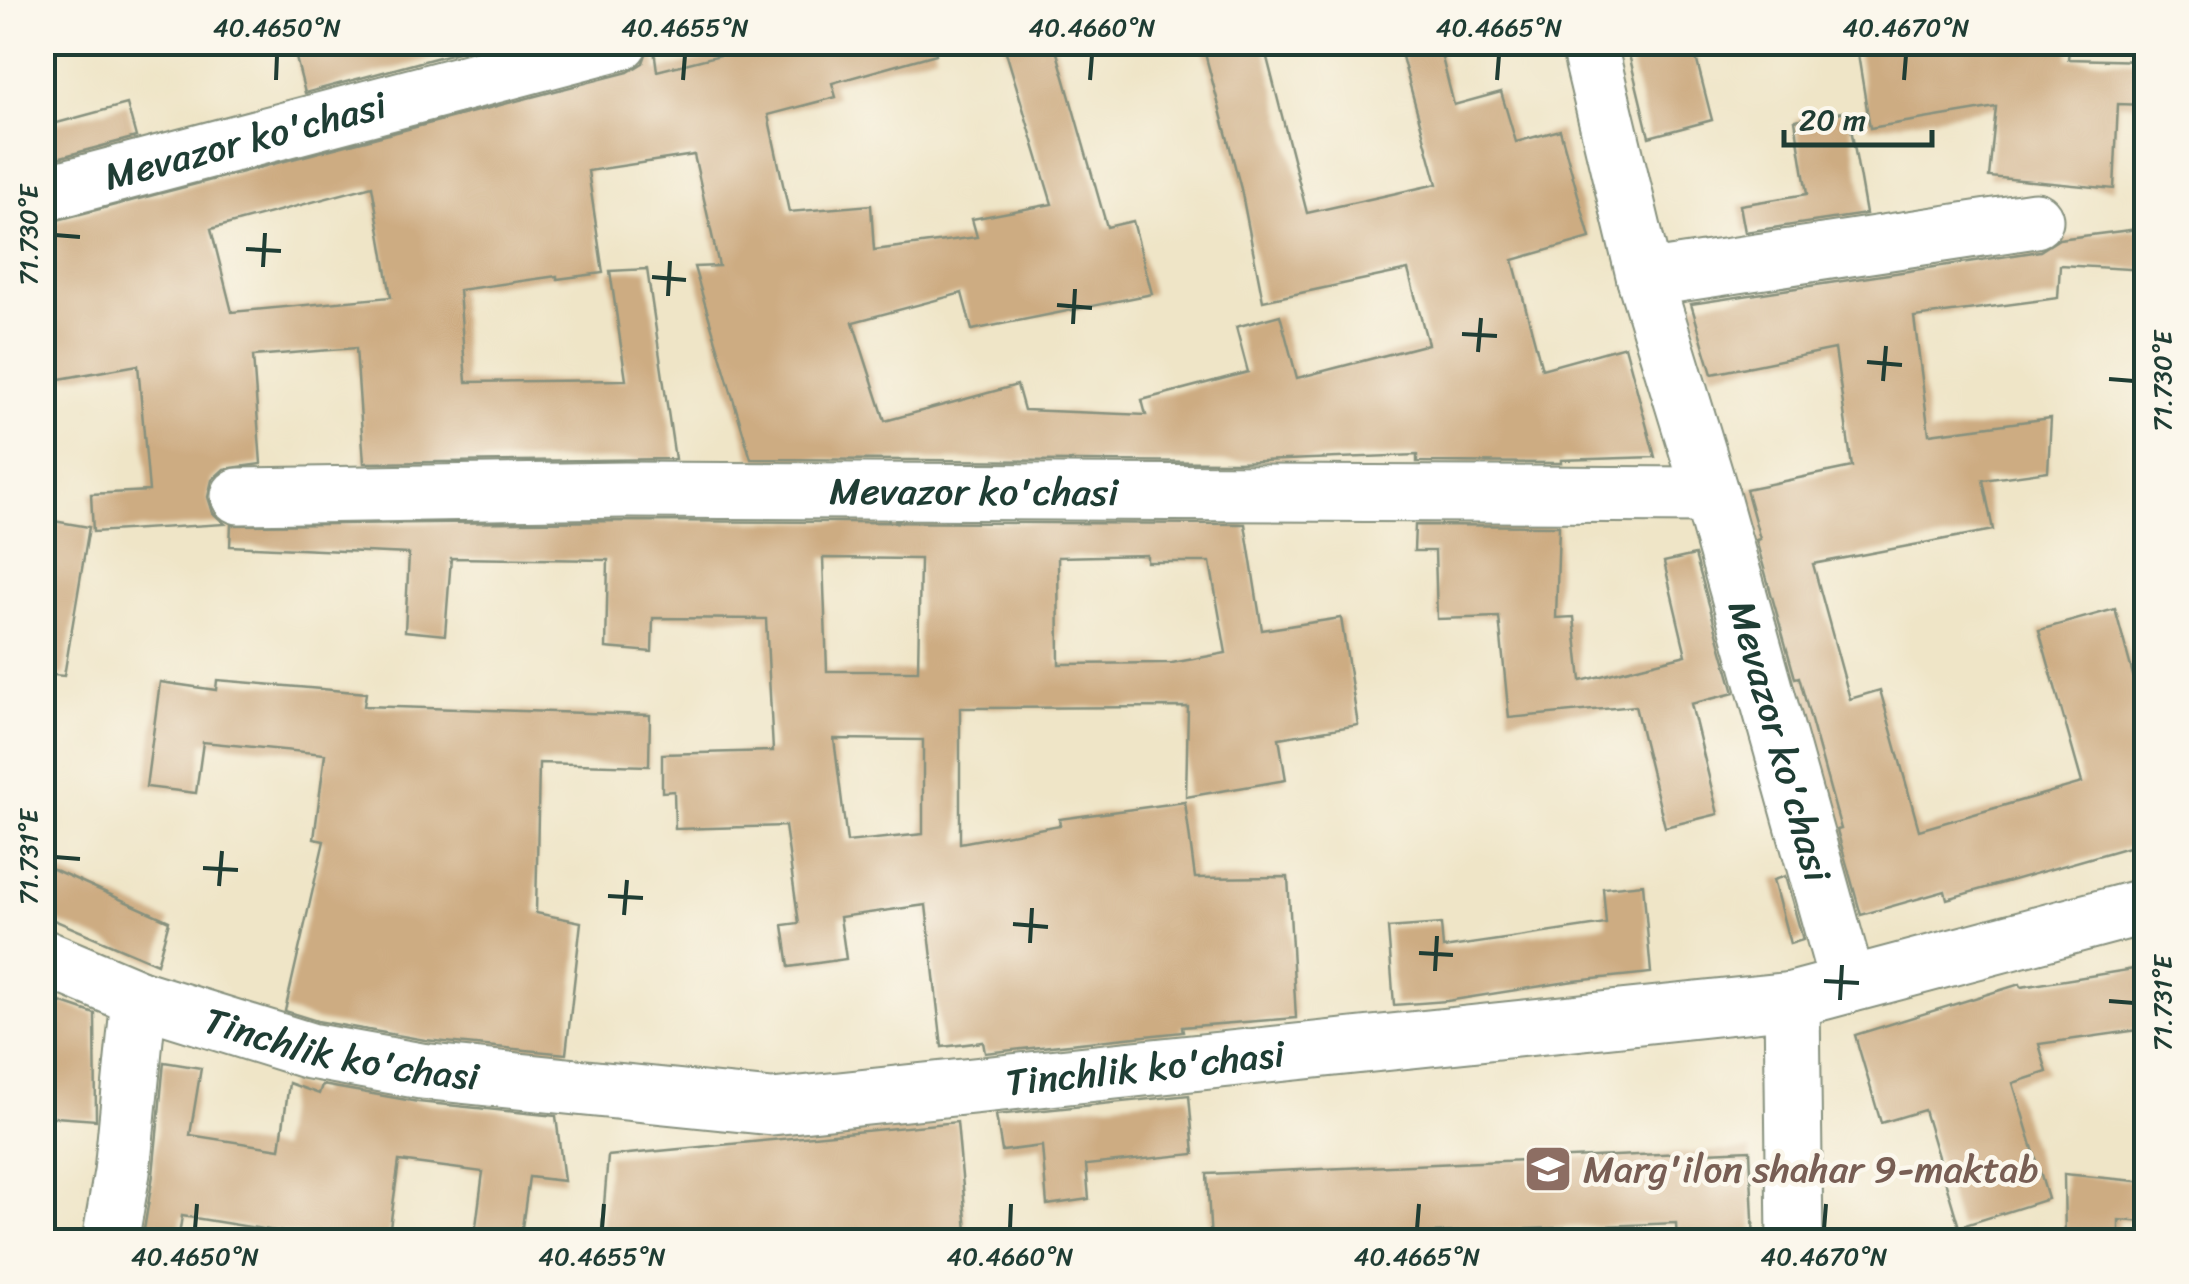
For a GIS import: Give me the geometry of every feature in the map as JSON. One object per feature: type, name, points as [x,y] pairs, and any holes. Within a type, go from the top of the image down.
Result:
[{"type":"street","name":"Mevazor ko'chasi","points":[[42,194],[620,42]]},
{"type":"street","name":"Mevazor ko'chasi","points":[[1588,42],[1645,280],[1711,495],[1848,985]]},
{"type":"street","points":[[1645,280],[2034,220]]},
{"type":"street","name":"Mevazor ko'chasi","points":[[239,496],[625,490],[1711,495]]},
{"type":"street","name":"Tinchlik ko'chasi","points":[[42,957],[139,998],[310,1050],[420,1071],[772,1107],[1792,1000],[2146,906]]},
{"type":"street","points":[[110,1242],[122,1172],[139,998]]},
{"type":"street","points":[[1792,1000],[1795,1242]]},
{"type":"building","points":[[292,42],[495,42],[305,93]]},
{"type":"building","points":[[650,42],[657,71],[772,42],[934,42],[936,54],[832,83],[836,97],[768,115],[789,212],[871,205],[874,250],[977,237],[972,219],[1052,204],[1003,42],[1054,42],[1107,227],[1133,221],[1152,294],[972,330],[962,293],[853,322],[885,421],[1017,385],[1024,410],[1146,415],[1142,400],[1248,372],[1236,327],[1280,315],[1297,378],[1428,344],[1408,270],[1263,301],[1241,189],[1202,42],[1263,42],[1307,213],[1437,184],[1398,42],[1438,42],[1454,105],[1501,92],[1516,142],[1560,130],[1590,238],[1513,260],[1542,369],[1625,346],[1655,457],[1561,463],[1417,462],[1417,455],[1236,462],[751,459],[694,267],[719,266],[694,155],[588,171],[603,273],[459,290],[466,382],[626,380],[610,271],[647,269],[675,459],[364,463],[356,348],[253,356],[261,464],[224,469],[212,480],[208,497],[213,513],[225,524],[93,532],[91,494],[149,491],[138,365],[48,381],[42,360],[42,224],[628,72],[643,63]],"holes":[[[372,186],[391,297],[232,312],[211,229]]]},
{"type":"building","points":[[1626,42],[1692,42],[1712,120],[1649,137]]},
{"type":"building","points":[[1856,42],[2070,42],[2068,59],[2146,61],[2146,105],[2118,104],[2114,189],[1989,177],[1996,107],[1870,128]]},
{"type":"building","points":[[127,104],[136,137],[42,162],[42,127]]},
{"type":"building","points":[[1848,111],[1866,214],[1745,232],[1740,205],[1807,194],[1795,120]]},
{"type":"building","points":[[2146,228],[2146,270],[2060,265],[2058,298],[1914,317],[1929,434],[2051,418],[2048,471],[1983,480],[1993,530],[1813,564],[1850,699],[1880,690],[1919,830],[2082,783],[2039,630],[2115,609],[2146,723],[2146,842],[1947,899],[1945,891],[1861,915],[1799,677],[1795,678],[1756,540],[1760,539],[1746,489],[1852,467],[1835,349],[1712,374],[1691,304],[2040,251],[2059,239]]},
{"type":"building","points":[[42,519],[89,527],[64,676],[42,674]]},
{"type":"building","points":[[625,521],[1245,524],[1262,630],[1341,618],[1358,725],[1279,738],[1286,780],[1186,797],[1188,707],[960,708],[960,843],[1060,825],[1059,819],[1185,802],[1195,878],[1288,877],[1296,1018],[1182,1027],[1183,1032],[985,1053],[983,1042],[942,1047],[926,905],[840,917],[846,959],[789,967],[783,925],[799,923],[785,826],[675,829],[674,791],[662,792],[662,754],[773,751],[766,619],[653,618],[652,652],[606,648],[608,560],[451,558],[445,635],[405,631],[409,554],[230,546],[231,525]],"holes":[[[1147,555],[1147,562],[1210,562],[1226,653],[1172,663],[1059,664],[1058,557]],[[823,558],[920,559],[918,671],[827,671]],[[834,739],[923,740],[923,834],[847,842]]]},
{"type":"building","points":[[1415,525],[1559,526],[1556,618],[1574,617],[1581,681],[1686,655],[1664,562],[1695,555],[1734,693],[1691,704],[1718,814],[1665,827],[1635,706],[1509,718],[1499,617],[1437,619],[1435,551],[1414,551]]},
{"type":"building","points":[[217,680],[366,693],[364,706],[650,715],[649,766],[539,763],[536,913],[581,922],[566,1054],[425,1040],[317,1021],[285,1011],[324,841],[314,839],[325,754],[203,742],[196,793],[146,787],[160,682],[216,690]]},
{"type":"building","points":[[42,864],[169,921],[157,964],[42,915]]},
{"type":"building","points":[[1785,876],[1803,940],[1790,944],[1773,880]]},
{"type":"building","points":[[1643,884],[1651,973],[1394,1005],[1388,928],[1441,924],[1443,948],[1606,924],[1603,888]]},
{"type":"building","points":[[2146,967],[2146,1029],[2039,1044],[2047,1072],[2013,1083],[2048,1199],[1959,1227],[1924,1110],[1881,1123],[1855,1035],[2020,984],[2021,987]]},
{"type":"building","points":[[42,996],[95,1014],[96,1120],[42,1116]]},
{"type":"building","points":[[164,1062],[201,1068],[190,1135],[280,1149],[289,1083],[319,1094],[322,1085],[418,1102],[556,1116],[564,1181],[529,1177],[520,1242],[474,1242],[483,1172],[399,1161],[388,1242],[319,1242],[319,1238],[182,1216],[178,1242],[142,1242]]},
{"type":"building","points":[[1189,1095],[1194,1154],[1086,1165],[1089,1199],[1047,1205],[1042,1146],[1002,1151],[996,1115]]},
{"type":"building","points":[[957,1122],[968,1242],[919,1242],[918,1229],[779,1242],[601,1242],[608,1156]]},
{"type":"building","points":[[1750,1150],[1754,1242],[1677,1242],[1676,1223],[1211,1242],[1207,1174]]},
{"type":"building","points":[[2064,1174],[2146,1182],[2146,1222],[2119,1220],[2119,1242],[2065,1242]]},
{"type":"place","name":"Marg'ilon shahar 9-maktab","points":[[1548,1169]]}]
